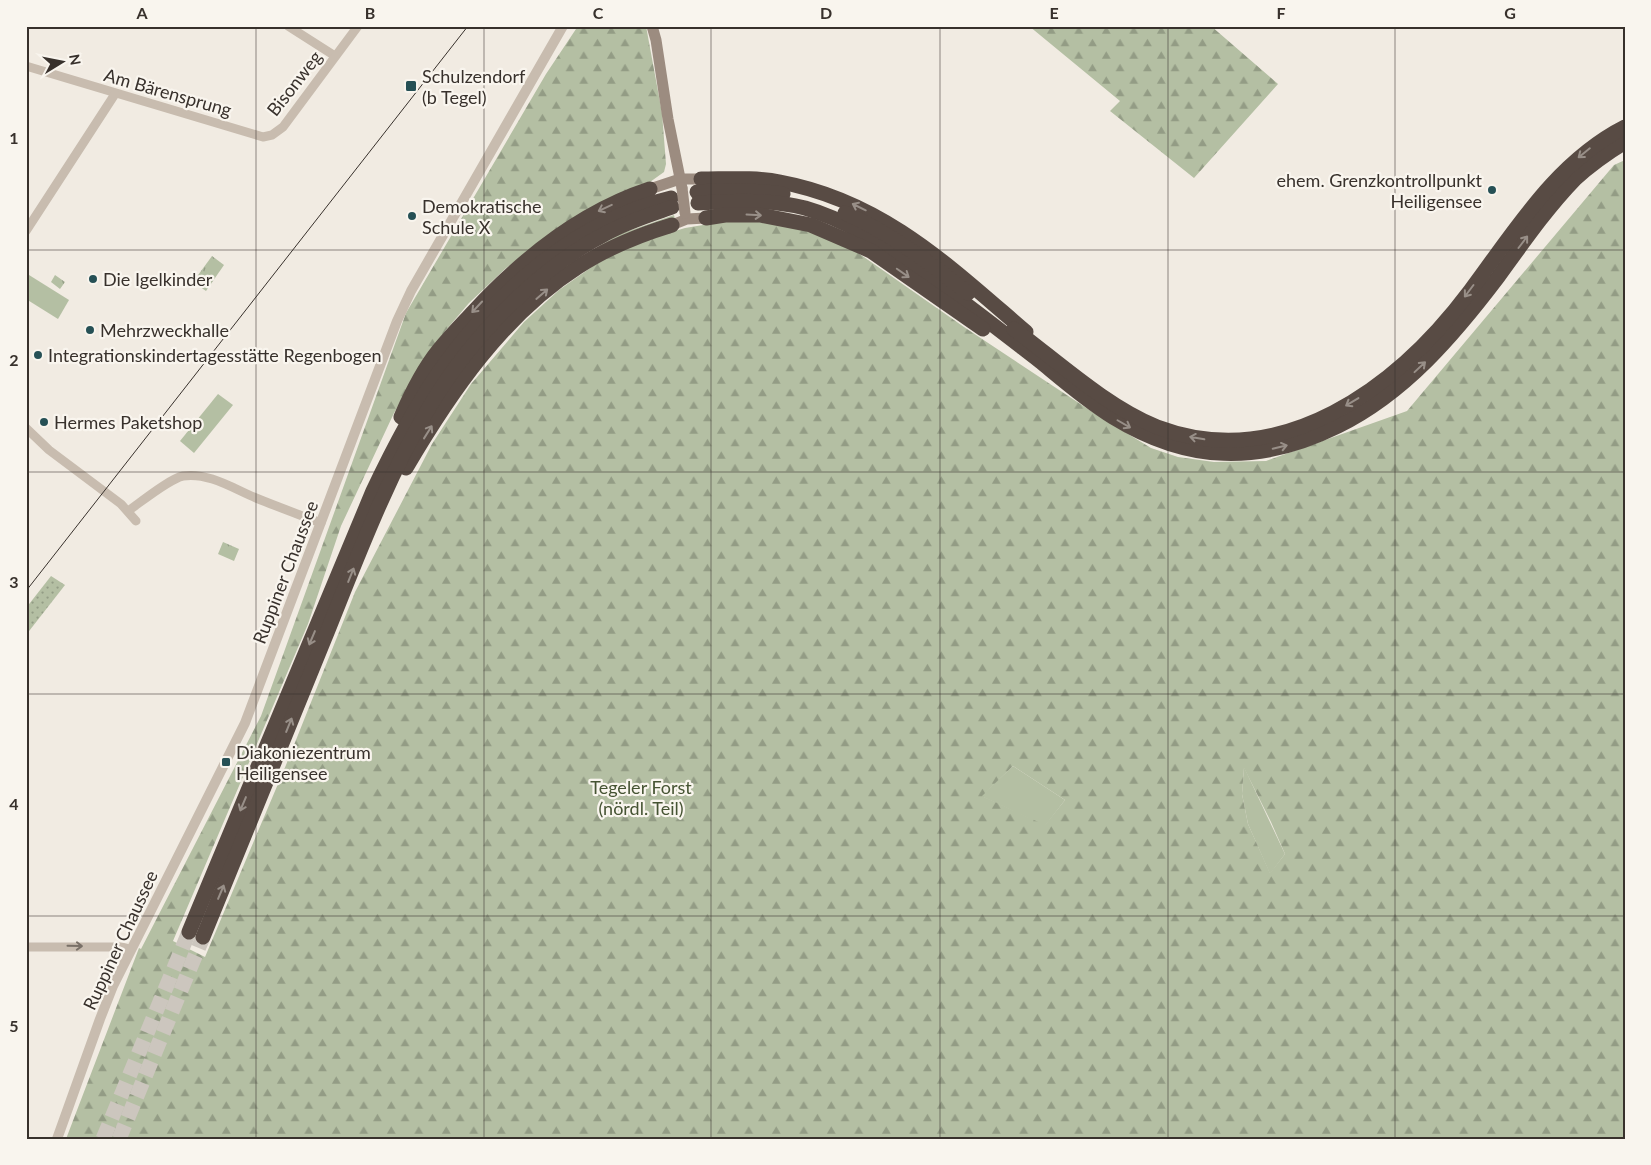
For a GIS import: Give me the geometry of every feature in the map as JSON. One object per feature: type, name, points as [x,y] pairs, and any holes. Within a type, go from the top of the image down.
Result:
[{"type":"highway","points":[[706,218],[740,214],[778,217],[811,225],[872,251],[946,304],[1087,392],[1131,414],[1156,426],[1180,434],[1206,439],[1243,440],[1261,438],[1301,427],[1331,414],[1365,394],[1398,369],[1417,351],[1466,296],[1511,235],[1558,178],[1603,139],[1625,127]]},
{"type":"highway","points":[[699,191],[766,192],[804,199],[850,215],[889,236],[923,259],[1087,392],[1111,416],[1149,437],[1182,449],[1214,454],[1248,453],[1294,444],[1340,425],[1383,398],[1428,359],[1471,311],[1549,208],[1575,180],[1595,162],[1625,142]]},
{"type":"highway","points":[[326,605],[348,535],[370,484],[414,389],[438,351],[495,288],[545,245],[593,214],[634,194],[650,189]]},
{"type":"highway","points":[[679,201],[604,234],[577,250],[527,289],[490,328],[454,371],[430,404],[395,470],[196,935],[373,491],[418,404],[437,375],[473,329],[508,293],[564,246],[598,225],[628,210],[679,201]]},
{"type":"highway","points":[[361,550],[396,486],[443,408],[468,373],[504,331],[546,291],[577,268],[629,240],[672,225]]},
{"type":"main road","points":[[652,26],[656,40],[679,201],[672,225]]},
{"type":"main road","points":[[650,189],[679,201],[706,218]]},
{"type":"main road","points":[[679,201],[699,191]]},
{"type":"street","points":[[288,26],[336,56]]},
{"type":"street","name":"Bisonweg","points":[[272,135],[283,127],[358,26]]},
{"type":"street","name":"Ruppiner Chaussee","points":[[57,1139],[103,1010],[130,949],[245,723],[395,327],[411,291],[563,26]]},
{"type":"street","name":"Am Bärensprung","points":[[26,66],[263,137],[272,135]]},
{"type":"street","points":[[26,231],[115,94]]},
{"type":"street","points":[[26,428],[49,450],[128,511],[136,521]]},
{"type":"street","points":[[128,511],[183,476],[202,477],[222,483],[321,523]]},
{"type":"street","points":[[26,947],[122,947],[130,949]]},
{"type":"green space","name":"Tegeler Forst (nördl. Teil)","points":[[578,26],[646,26],[662,113],[666,164],[664,172],[650,182],[548,235],[505,269],[469,303],[446,330],[425,360],[394,413],[341,526],[308,624],[173,941],[205,957],[286,765],[355,592],[432,444],[471,384],[524,322],[559,290],[596,264],[635,243],[685,228],[727,221],[758,221],[809,230],[851,248],[964,327],[1097,415],[1151,448],[1178,457],[1214,462],[1266,461],[1407,411],[1614,165],[1625,160],[1625,1139],[66,1139],[139,948],[141,949],[261,716],[406,313],[546,74]],"holes":[[[1013,766],[1065,800],[1045,825],[982,796]],[[1244,768],[1285,854],[1270,873],[1248,824],[1242,794]]]},
{"type":"green space","points":[[1029,26],[1211,26],[1278,84],[1194,178],[1110,111],[1120,101]]},
{"type":"green space","points":[[674,215],[675,219],[596,248],[620,234]]},
{"type":"green space","points":[[212,256],[224,265],[206,291],[193,282]]},
{"type":"green space","points":[[29,275],[69,300],[58,319],[26,299],[26,280]]},
{"type":"green space","points":[[55,275],[65,282],[60,289],[51,282]]},
{"type":"green space","points":[[218,394],[233,405],[194,453],[180,441]]},
{"type":"green space","points":[[223,542],[239,549],[234,561],[218,554]]},
{"type":"green space","points":[[51,576],[65,585],[26,635],[26,608]]},
{"type":"green space","points":[[1013,766],[1065,800],[1045,826],[981,796]]},
{"type":"green space","points":[[1244,767],[1285,854],[1270,874],[1248,824],[1242,794]]},
{"type":"tunnel","points":[[103,1139],[189,932]]},
{"type":"tunnel","points":[[119,1139],[203,937]]},
{"type":"tram line","points":[[26,591],[468,26]]},
{"type":"place","name":"Schulzendorf (b Tegel)","points":[[411,86]]},
{"type":"place","name":"ehem. Grenzkontrollpunkt Heiligensee","points":[[1492,190]]},
{"type":"place","name":"Demokratische Schule X","points":[[412,216]]},
{"type":"place","name":"Die Igelkinder","points":[[93,279]]},
{"type":"place","name":"Mehrzweckhalle","points":[[90,330]]},
{"type":"place","name":"Integrationskindertagesstätte Regenbogen","points":[[38,355]]},
{"type":"place","name":"Hermes Paketshop","points":[[44,422]]},
{"type":"place","name":"Diakoniezentrum Heiligensee","points":[[226,762]]}]
